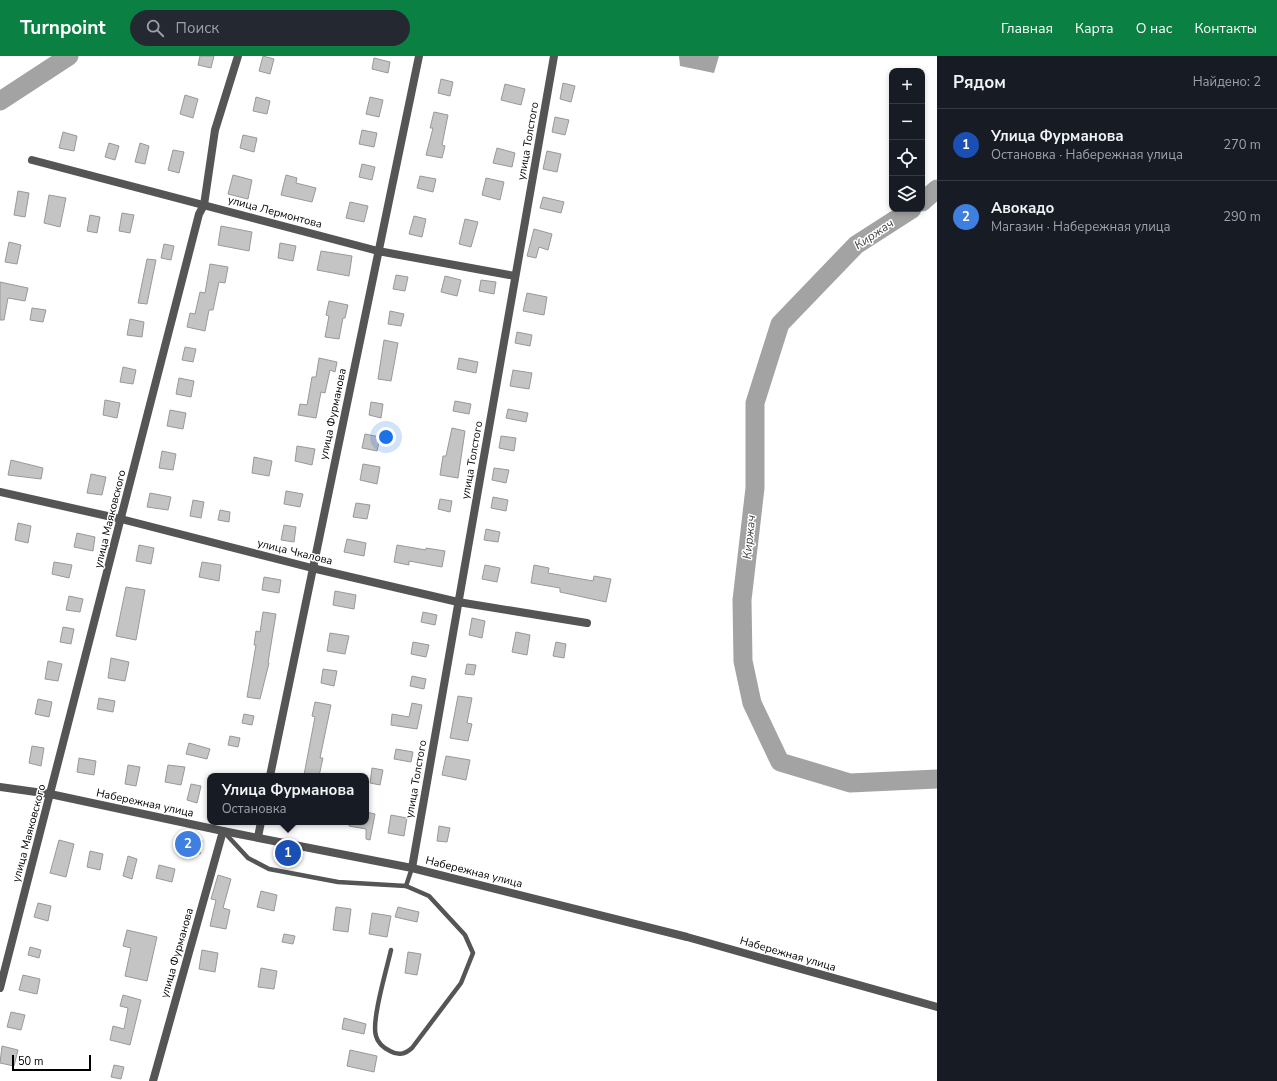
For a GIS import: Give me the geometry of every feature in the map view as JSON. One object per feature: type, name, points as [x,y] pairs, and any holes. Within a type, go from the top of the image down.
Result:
[{"type":"street","name":"улица Маяковского","points":[[0,988],[122,519],[199,214],[204,205],[215,130],[238,56]]},
{"type":"street","name":"улица Фурманова","points":[[271,773],[419,56]]},
{"type":"street","name":"улица Толстого","points":[[412,868],[554,56]]},
{"type":"street","name":"улица Лермонтова","points":[[32,160],[378,250],[515,276]]},
{"type":"street","name":"улица Чкалова","points":[[0,492],[122,519],[312,568],[458,602],[587,623]]},
{"type":"street","name":"Набережная улица","points":[[0,787],[50,794],[223,831],[412,868],[686,937],[937,1006]]},
{"type":"street","points":[[258,837],[260,825]]},
{"type":"street","name":"улица Фурманова","points":[[153,1081],[223,831]]},
{"type":"lane","points":[[223,831],[248,858],[269,869],[338,882],[406,886],[429,896],[465,935],[473,953],[461,983],[406,1054],[395,1054],[382,1047],[375,1035],[376,1019],[391,950]]},
{"type":"lane","points":[[406,886],[412,868]]},
{"type":"shaded area","points":[[679,56],[719,56],[714,73],[680,66]]},
{"type":"building","points":[[200,56],[214,56],[211,68],[198,65]]},
{"type":"building","points":[[263,56],[274,59],[270,74],[259,71]]},
{"type":"building","points":[[374,58],[390,62],[388,73],[372,69]]},
{"type":"building","points":[[441,79],[453,82],[450,96],[438,93]]},
{"type":"building","points":[[563,83],[575,86],[571,102],[560,99]]},
{"type":"building","points":[[505,84],[525,89],[521,105],[501,100]]},
{"type":"building","points":[[185,95],[198,99],[193,118],[180,114]]},
{"type":"building","points":[[256,97],[270,101],[267,114],[253,111]]},
{"type":"building","points":[[370,97],[383,100],[379,117],[366,114]]},
{"type":"building","points":[[434,112],[448,115],[442,145],[445,146],[442,158],[426,155],[433,128],[430,128]]},
{"type":"building","points":[[555,117],[569,120],[565,135],[552,132]]},
{"type":"building","points":[[362,130],[377,133],[374,147],[359,144]]},
{"type":"building","points":[[63,132],[77,136],[74,151],[59,148]]},
{"type":"building","points":[[243,135],[257,138],[254,152],[240,148]]},
{"type":"building","points":[[109,143],[119,146],[115,160],[105,157]]},
{"type":"building","points":[[140,143],[149,146],[145,164],[135,162]]},
{"type":"building","points":[[497,148],[515,153],[512,167],[493,163]]},
{"type":"building","points":[[173,150],[184,152],[179,173],[168,170]]},
{"type":"building","points":[[547,151],[561,154],[557,172],[543,169]]},
{"type":"building","points":[[362,164],[375,167],[372,180],[359,177]]},
{"type":"building","points":[[233,175],[252,180],[248,199],[228,194]]},
{"type":"building","points":[[286,175],[297,178],[296,183],[316,188],[312,202],[281,195]]},
{"type":"building","points":[[420,176],[436,179],[433,192],[417,188]]},
{"type":"building","points":[[486,178],[504,182],[500,200],[482,195]]},
{"type":"building","points":[[18,191],[29,193],[25,217],[14,215]]},
{"type":"building","points":[[49,195],[66,198],[60,227],[44,223]]},
{"type":"building","points":[[543,197],[564,202],[561,213],[540,208]]},
{"type":"building","points":[[350,202],[368,206],[364,222],[346,218]]},
{"type":"building","points":[[122,213],[134,215],[130,233],[119,231]]},
{"type":"building","points":[[90,215],[100,217],[97,233],[87,231]]},
{"type":"building","points":[[414,216],[426,219],[422,237],[409,234]]},
{"type":"building","points":[[465,219],[478,222],[471,247],[459,244]]},
{"type":"building","points":[[221,226],[252,232],[249,251],[218,245]]},
{"type":"building","points":[[534,229],[552,234],[548,250],[539,247],[536,258],[527,256]]},
{"type":"building","points":[[9,242],[21,245],[17,264],[5,262]]},
{"type":"building","points":[[280,243],[296,246],[293,261],[278,258]]},
{"type":"building","points":[[164,244],[174,246],[171,260],[161,258]]},
{"type":"building","points":[[321,251],[352,256],[349,276],[317,270]]},
{"type":"building","points":[[147,259],[156,260],[147,304],[138,303]]},
{"type":"building","points":[[210,264],[228,267],[225,283],[219,282],[213,310],[209,310],[205,331],[187,327],[190,313],[195,314],[200,292],[205,293]]},
{"type":"building","points":[[396,275],[408,277],[405,291],[393,289]]},
{"type":"building","points":[[445,276],[461,280],[457,296],[441,292]]},
{"type":"building","points":[[481,280],[496,282],[494,294],[479,291]]},
{"type":"building","points":[[0,282],[28,288],[25,301],[8,298],[4,320],[0,320]]},
{"type":"building","points":[[527,293],[547,297],[544,315],[523,311]]},
{"type":"building","points":[[329,301],[348,305],[345,318],[343,318],[339,339],[325,337],[329,316],[326,315]]},
{"type":"building","points":[[32,308],[46,310],[43,322],[30,320]]},
{"type":"building","points":[[390,311],[404,314],[401,326],[388,324]]},
{"type":"building","points":[[130,319],[144,322],[142,337],[127,335]]},
{"type":"building","points":[[517,332],[532,335],[530,346],[515,343]]},
{"type":"building","points":[[384,340],[398,343],[391,381],[378,379]]},
{"type":"building","points":[[185,347],[196,349],[193,362],[182,360]]},
{"type":"building","points":[[319,358],[337,362],[335,372],[330,370],[325,393],[321,392],[316,418],[298,415],[300,404],[307,405],[312,377],[316,377]]},
{"type":"building","points":[[459,358],[478,362],[476,373],[457,369]]},
{"type":"building","points":[[123,367],[136,370],[133,384],[120,382]]},
{"type":"building","points":[[513,370],[532,373],[529,389],[510,386]]},
{"type":"building","points":[[179,378],[194,381],[191,397],[176,394]]},
{"type":"building","points":[[105,400],[120,403],[117,418],[103,415]]},
{"type":"building","points":[[455,401],[471,404],[469,414],[453,411]]},
{"type":"building","points":[[371,402],[383,404],[381,418],[369,415]]},
{"type":"building","points":[[508,409],[528,413],[526,422],[506,418]]},
{"type":"building","points":[[170,410],[186,413],[183,429],[167,426]]},
{"type":"building","points":[[452,428],[465,431],[458,478],[440,475],[443,456],[446,456]]},
{"type":"building","points":[[365,434],[380,437],[377,451],[362,448]]},
{"type":"building","points":[[501,436],[516,438],[514,451],[499,448]]},
{"type":"building","points":[[297,446],[315,449],[312,465],[295,461]]},
{"type":"building","points":[[162,451],[176,454],[173,470],[159,468]]},
{"type":"building","points":[[254,457],[272,461],[269,476],[252,473]]},
{"type":"building","points":[[11,460],[43,468],[41,479],[8,475]]},
{"type":"building","points":[[363,464],[380,467],[377,484],[360,480]]},
{"type":"building","points":[[494,468],[509,470],[506,483],[492,480]]},
{"type":"building","points":[[91,474],[106,477],[102,495],[87,493]]},
{"type":"building","points":[[286,491],[303,494],[300,507],[284,504]]},
{"type":"building","points":[[150,493],[171,497],[168,510],[147,507]]},
{"type":"building","points":[[493,497],[508,500],[506,511],[491,508]]},
{"type":"building","points":[[440,499],[452,501],[450,512],[438,509]]},
{"type":"building","points":[[193,500],[204,502],[201,518],[190,516]]},
{"type":"building","points":[[356,503],[370,505],[367,519],[353,517]]},
{"type":"building","points":[[220,510],[230,512],[229,522],[218,520]]},
{"type":"building","points":[[18,523],[31,526],[28,543],[15,540]]},
{"type":"building","points":[[284,525],[296,527],[294,542],[281,540]]},
{"type":"building","points":[[486,529],[500,532],[498,542],[484,540]]},
{"type":"building","points":[[77,533],[95,537],[93,551],[74,547]]},
{"type":"building","points":[[347,539],[366,543],[364,556],[344,552]]},
{"type":"building","points":[[139,545],[154,548],[151,564],[136,561]]},
{"type":"building","points":[[397,545],[426,550],[426,548],[445,551],[442,567],[409,561],[409,565],[394,562]]},
{"type":"building","points":[[54,562],[72,565],[69,578],[52,574]]},
{"type":"building","points":[[202,562],[221,565],[219,581],[199,577]]},
{"type":"building","points":[[485,565],[500,568],[497,582],[482,579]]},
{"type":"building","points":[[534,565],[549,568],[548,573],[593,581],[594,576],[611,579],[606,602],[560,592],[560,588],[531,583]]},
{"type":"building","points":[[264,577],[281,580],[279,593],[262,590]]},
{"type":"building","points":[[126,587],[145,590],[136,640],[116,636]]},
{"type":"building","points":[[335,591],[356,595],[354,609],[333,605]]},
{"type":"building","points":[[69,596],[83,599],[80,612],[66,610]]},
{"type":"building","points":[[263,612],[276,614],[269,663],[260,699],[247,697],[256,645],[254,645],[256,631],[260,632]]},
{"type":"building","points":[[423,612],[437,615],[435,625],[421,622]]},
{"type":"building","points":[[472,618],[485,621],[482,638],[469,635]]},
{"type":"building","points":[[63,627],[74,629],[71,644],[60,642]]},
{"type":"building","points":[[516,632],[530,635],[527,655],[512,652]]},
{"type":"building","points":[[330,633],[349,636],[345,654],[327,651]]},
{"type":"building","points":[[413,642],[429,645],[426,657],[411,654]]},
{"type":"building","points":[[556,642],[566,644],[564,658],[553,656]]},
{"type":"building","points":[[111,658],[129,662],[125,681],[108,678]]},
{"type":"building","points":[[48,661],[62,664],[58,681],[45,679]]},
{"type":"building","points":[[467,664],[476,665],[474,675],[465,674]]},
{"type":"building","points":[[323,669],[337,671],[334,686],[321,683]]},
{"type":"building","points":[[412,676],[426,679],[424,689],[410,686]]},
{"type":"building","points":[[458,696],[472,698],[467,723],[472,724],[468,741],[450,738]]},
{"type":"building","points":[[99,698],[115,701],[113,712],[97,709]]},
{"type":"building","points":[[38,699],[52,702],[49,717],[35,714]]},
{"type":"building","points":[[315,702],[331,705],[320,758],[323,758],[320,773],[304,773],[315,717],[312,716]]},
{"type":"building","points":[[412,703],[422,705],[417,729],[391,725],[392,714],[409,717]]},
{"type":"building","points":[[244,714],[254,716],[252,725],[242,723]]},
{"type":"building","points":[[230,736],[240,738],[238,747],[228,745]]},
{"type":"building","points":[[189,743],[210,749],[207,759],[186,754]]},
{"type":"building","points":[[32,746],[44,748],[41,766],[29,763]]},
{"type":"building","points":[[396,749],[413,752],[411,762],[394,759]]},
{"type":"building","points":[[446,756],[470,760],[466,780],[442,775]]},
{"type":"building","points":[[79,758],[96,761],[94,775],[77,772]]},
{"type":"building","points":[[128,765],[140,767],[136,786],[125,784]]},
{"type":"building","points":[[168,765],[185,767],[181,785],[165,782]]},
{"type":"building","points":[[372,768],[383,770],[380,785],[370,783]]},
{"type":"building","points":[[191,784],[201,786],[197,803],[187,800]]},
{"type":"building","points":[[369,813],[375,814],[370,840],[366,839],[366,829],[349,826],[369,825]]},
{"type":"building","points":[[391,815],[407,818],[404,836],[388,833]]},
{"type":"building","points":[[439,826],[450,828],[447,842],[437,841]]},
{"type":"building","points":[[178,835],[203,841],[200,854],[175,848]]},
{"type":"building","points":[[59,840],[74,844],[66,877],[50,873]]},
{"type":"building","points":[[90,851],[103,854],[100,870],[87,867]]},
{"type":"building","points":[[128,856],[137,859],[132,879],[123,876]]},
{"type":"building","points":[[159,865],[175,869],[172,882],[156,878]]},
{"type":"building","points":[[218,875],[231,879],[223,908],[230,910],[226,929],[210,926],[216,900],[211,899]]},
{"type":"building","points":[[261,891],[277,895],[274,911],[257,907]]},
{"type":"building","points":[[38,903],[51,906],[48,921],[34,917]]},
{"type":"building","points":[[336,907],[351,909],[348,932],[333,930]]},
{"type":"building","points":[[398,907],[419,912],[417,922],[395,917]]},
{"type":"building","points":[[372,913],[391,916],[387,937],[369,934]]},
{"type":"building","points":[[127,930],[157,937],[147,981],[125,976],[131,948],[123,946]]},
{"type":"building","points":[[284,934],[295,936],[293,944],[282,942]]},
{"type":"building","points":[[30,947],[41,950],[39,958],[28,955]]},
{"type":"building","points":[[202,950],[218,953],[215,972],[199,969]]},
{"type":"building","points":[[408,952],[421,954],[417,975],[405,973]]},
{"type":"building","points":[[261,968],[277,971],[274,989],[258,987]]},
{"type":"building","points":[[23,975],[40,979],[37,994],[19,990]]},
{"type":"building","points":[[123,995],[141,1000],[130,1045],[110,1040],[113,1026],[124,1029],[128,1008],[120,1006]]},
{"type":"building","points":[[11,1012],[25,1015],[21,1030],[7,1027]]},
{"type":"building","points":[[344,1018],[366,1024],[364,1034],[342,1029]]},
{"type":"building","points":[[2,1046],[18,1050],[14,1066],[0,1063]]},
{"type":"building","points":[[350,1050],[377,1056],[374,1072],[347,1066]]},
{"type":"building","points":[[114,1065],[124,1067],[121,1079],[111,1077]]},
{"type":"waterway","name":"Киржач","points":[[0,101],[69,56]]},
{"type":"waterway","name":"Киржач","points":[[925,199],[937,189]]},
{"type":"waterway","name":"Киржач","points":[[907,212],[856,245],[780,324],[755,403],[755,488],[742,600],[743,661],[752,703],[780,762],[850,783],[937,779]]},
{"type":"place","name":"Авокадо","points":[[188,844]]},
{"type":"place","name":"Улица Фурманова","points":[[288,853]]}]
